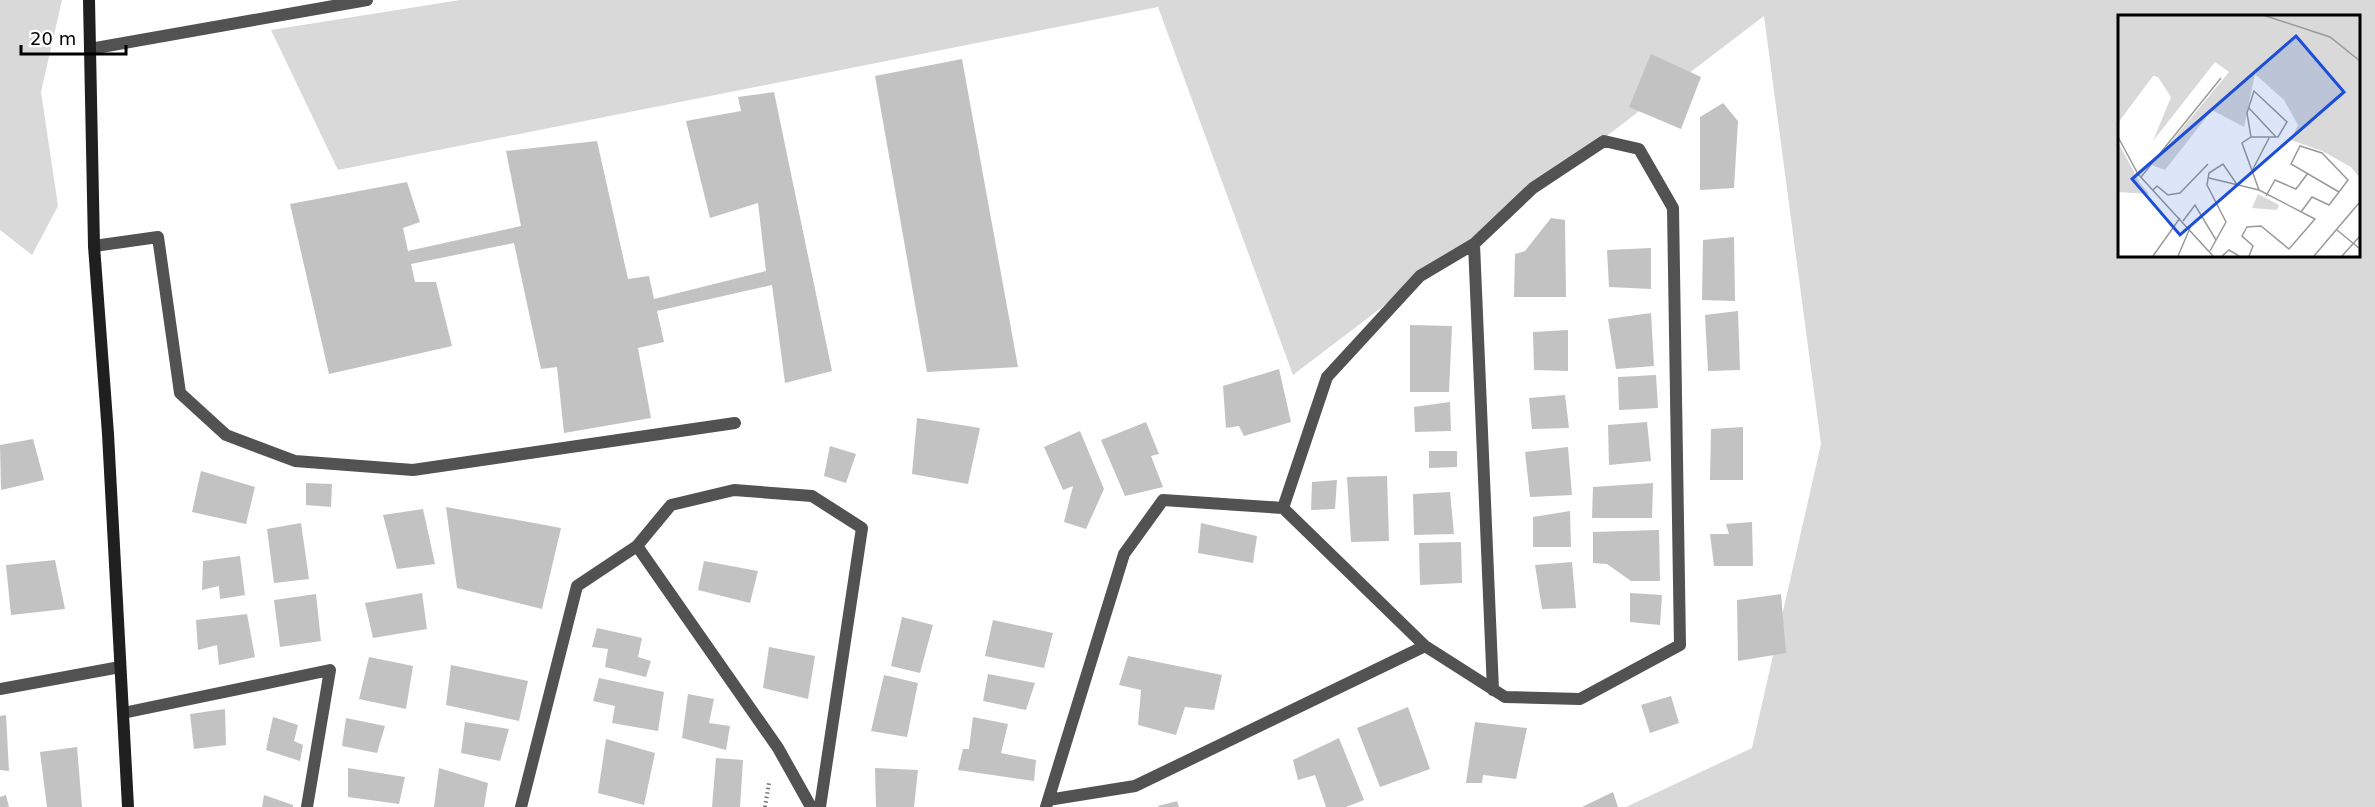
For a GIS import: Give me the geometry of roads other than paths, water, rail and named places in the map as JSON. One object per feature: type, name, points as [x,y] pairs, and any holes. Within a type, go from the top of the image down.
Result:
[{"type":"street","points":[[89,0],[94,246],[108,434],[129,807]]},
{"type":"street","points":[[90,49],[367,0]]},
{"type":"street","points":[[1283,508],[1327,377],[1420,276],[1474,244],[1533,188],[1604,141],[1639,149],[1673,208],[1680,645],[1580,699],[1504,697],[1425,646],[1283,508],[1163,500],[1124,554],[1047,804],[1135,786],[1425,646]]},
{"type":"street","points":[[94,246],[158,237],[180,393],[226,435],[295,460],[412,470],[735,423]]},
{"type":"street","points":[[1474,244],[1493,690]]},
{"type":"street","points":[[521,807],[577,585],[637,546],[671,505],[734,490],[812,496],[862,528],[820,807]]},
{"type":"street","points":[[637,546],[778,748],[811,807]]},
{"type":"street","points":[[0,689],[120,667]]},
{"type":"street","points":[[123,714],[330,670],[307,807]]}]
